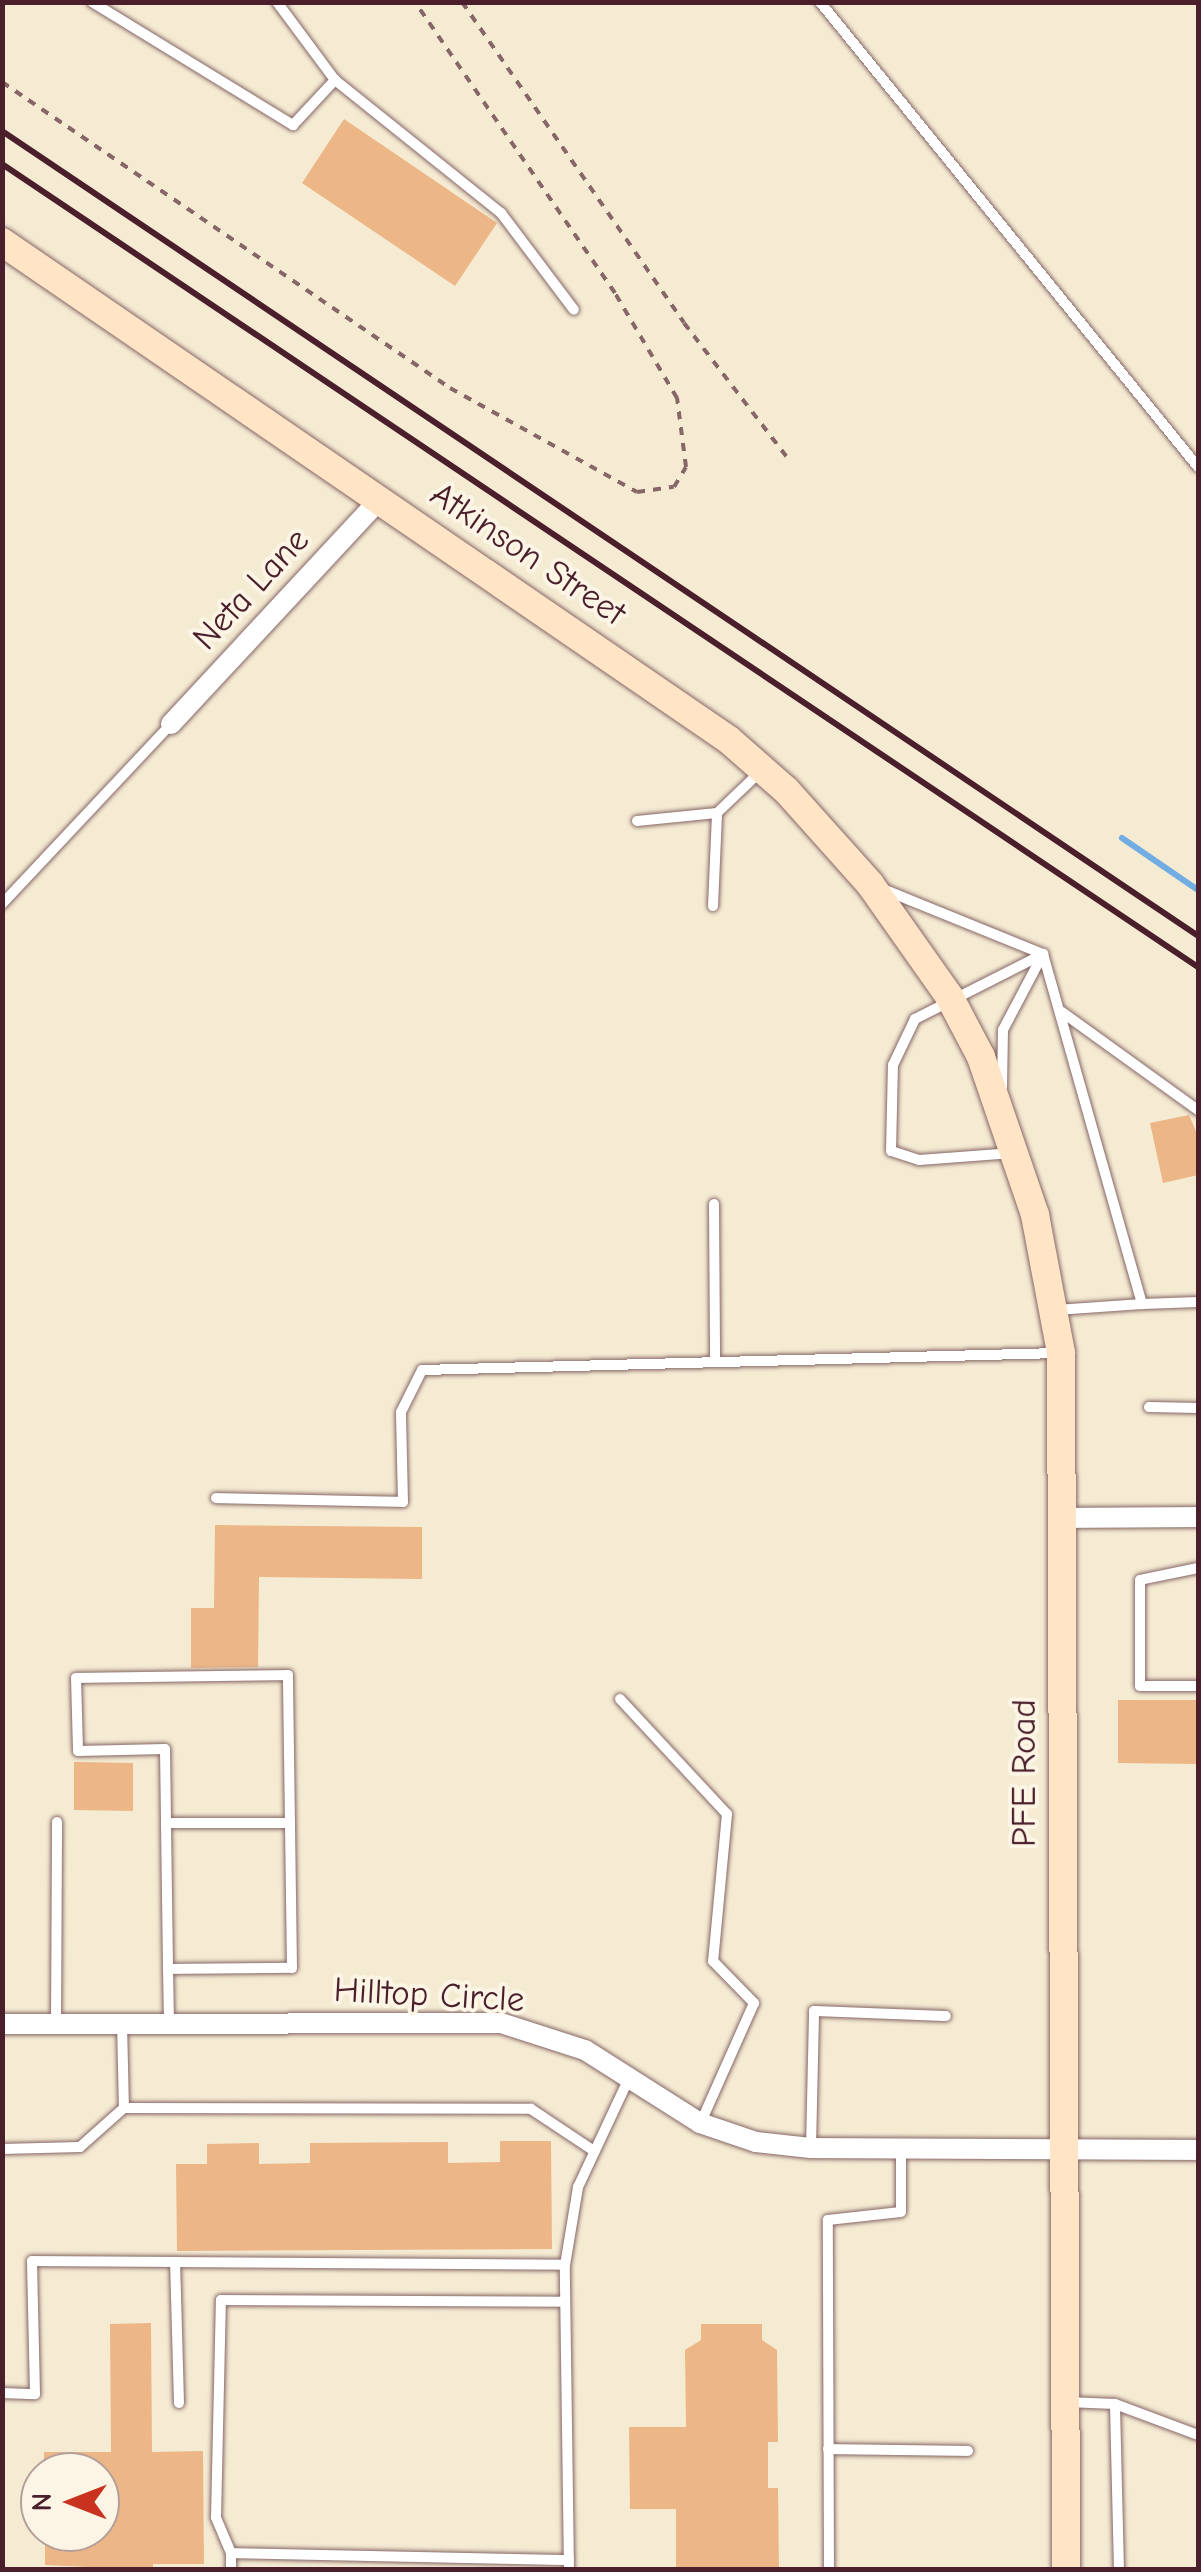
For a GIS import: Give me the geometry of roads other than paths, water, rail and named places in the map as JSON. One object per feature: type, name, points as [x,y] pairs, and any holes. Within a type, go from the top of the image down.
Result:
[{"type":"main road","name":"Atkinson Street","points":[[2,242],[620,662],[762,770],[870,884],[950,998]]},
{"type":"main road","name":"PFE Road","points":[[950,998],[1002,1109],[1017,1153],[1055,1310],[1061,1353],[1066,2570]]},
{"type":"street","name":"Neta Lane","points":[[170,724],[380,499]]},
{"type":"street","points":[[1060,1518],[1198,1518]]},
{"type":"street","name":"Hilltop Circle","points":[[2,2024],[502,2023],[585,2050],[700,2123],[756,2142],[811,2148],[1198,2150]]},
{"type":"lane","points":[[92,2],[294,124],[335,80]]},
{"type":"lane","points":[[277,2],[335,80],[502,213],[574,310]]},
{"type":"lane","points":[[820,2],[1198,467]]},
{"type":"lane","points":[[2,904],[170,724]]},
{"type":"lane","points":[[637,822],[716,812],[762,770]]},
{"type":"lane","points":[[713,906],[716,812]]},
{"type":"lane","points":[[870,884],[1043,954],[1142,1304]]},
{"type":"lane","points":[[1017,1153],[919,1160],[892,1152],[893,1064],[915,1020],[950,998],[1043,954]]},
{"type":"lane","points":[[1002,1109],[1004,1030],[1043,954]]},
{"type":"lane","points":[[1062,1012],[1198,1110]]},
{"type":"lane","points":[[714,1204],[715,1362]]},
{"type":"lane","points":[[1055,1310],[1198,1302]]},
{"type":"lane","points":[[216,1498],[403,1502],[401,1412],[422,1370],[1061,1353]]},
{"type":"lane","points":[[1149,1406],[1198,1408]]},
{"type":"lane","points":[[1198,1568],[1140,1580],[1140,1686],[1198,1686]]},
{"type":"lane","points":[[168,1970],[292,1968],[288,1676],[76,1678],[78,1750],[165,1750],[168,1970],[169,2023]]},
{"type":"lane","points":[[620,1700],[728,1814],[713,1961],[754,2003],[700,2123]]},
{"type":"lane","points":[[56,1822],[56,2024]]},
{"type":"lane","points":[[166,1823],[290,1823]]},
{"type":"lane","points":[[811,2148],[814,2011],[946,2016]]},
{"type":"lane","points":[[122,2023],[124,2108]]},
{"type":"lane","points":[[232,2552],[569,2564],[565,2265],[578,2187],[629,2077]]},
{"type":"lane","points":[[2,2149],[80,2147],[124,2108],[530,2109],[594,2152]]},
{"type":"lane","points":[[828,2570],[828,2220],[901,2212],[901,2148]]},
{"type":"lane","points":[[2,2393],[34,2394],[32,2262],[565,2265]]},
{"type":"lane","points":[[175,2262],[179,2403]]},
{"type":"lane","points":[[231,2570],[232,2552],[216,2517],[221,2300],[564,2302]]},
{"type":"lane","points":[[1066,2402],[1116,2404],[1198,2434]]},
{"type":"lane","points":[[1116,2404],[1119,2570]]},
{"type":"lane","points":[[828,2449],[968,2451]]},
{"type":"waterway","points":[[1122,838],[1198,890]]},
{"type":"railway","points":[[2,131],[1198,936]]},
{"type":"railway","points":[[2,164],[1198,967]]}]
